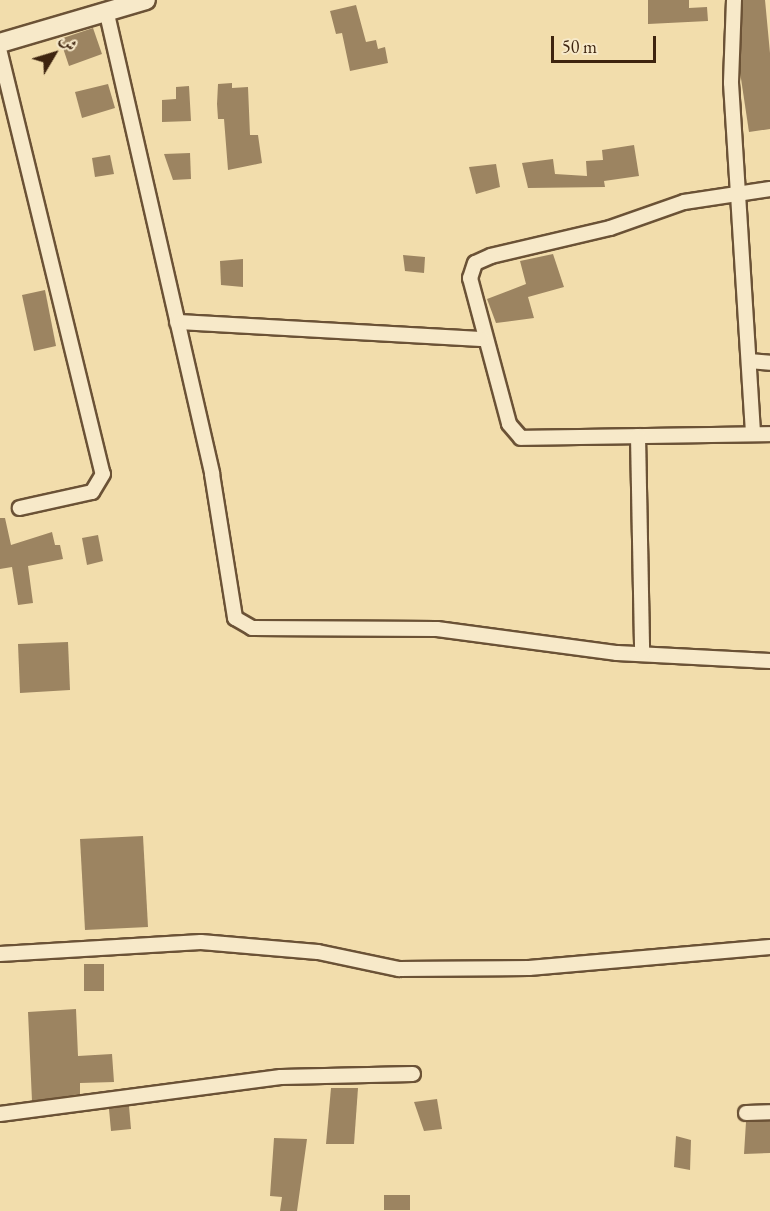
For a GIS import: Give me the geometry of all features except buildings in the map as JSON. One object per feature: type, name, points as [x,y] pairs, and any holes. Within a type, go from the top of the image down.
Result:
[{"type":"street","points":[[0,44],[107,14],[146,0]]},
{"type":"street","points":[[734,0],[731,83],[740,194],[753,432]]},
{"type":"street","points":[[107,14],[212,474],[229,597],[243,625],[437,629],[642,654],[770,661]]},
{"type":"street","points":[[0,53],[103,474],[92,492],[20,508]]},
{"type":"street","points":[[770,189],[684,202],[610,228],[475,263],[470,278],[483,339],[509,424],[521,438],[753,432],[770,434]]},
{"type":"street","points":[[177,322],[483,339]]},
{"type":"street","points":[[749,361],[770,363]]},
{"type":"street","points":[[638,436],[642,654]]},
{"type":"street","points":[[0,954],[201,942],[318,952],[399,969],[529,968],[770,947]]},
{"type":"street","points":[[0,1114],[281,1077],[413,1074]]},
{"type":"street","points":[[746,1113],[770,1112]]}]
